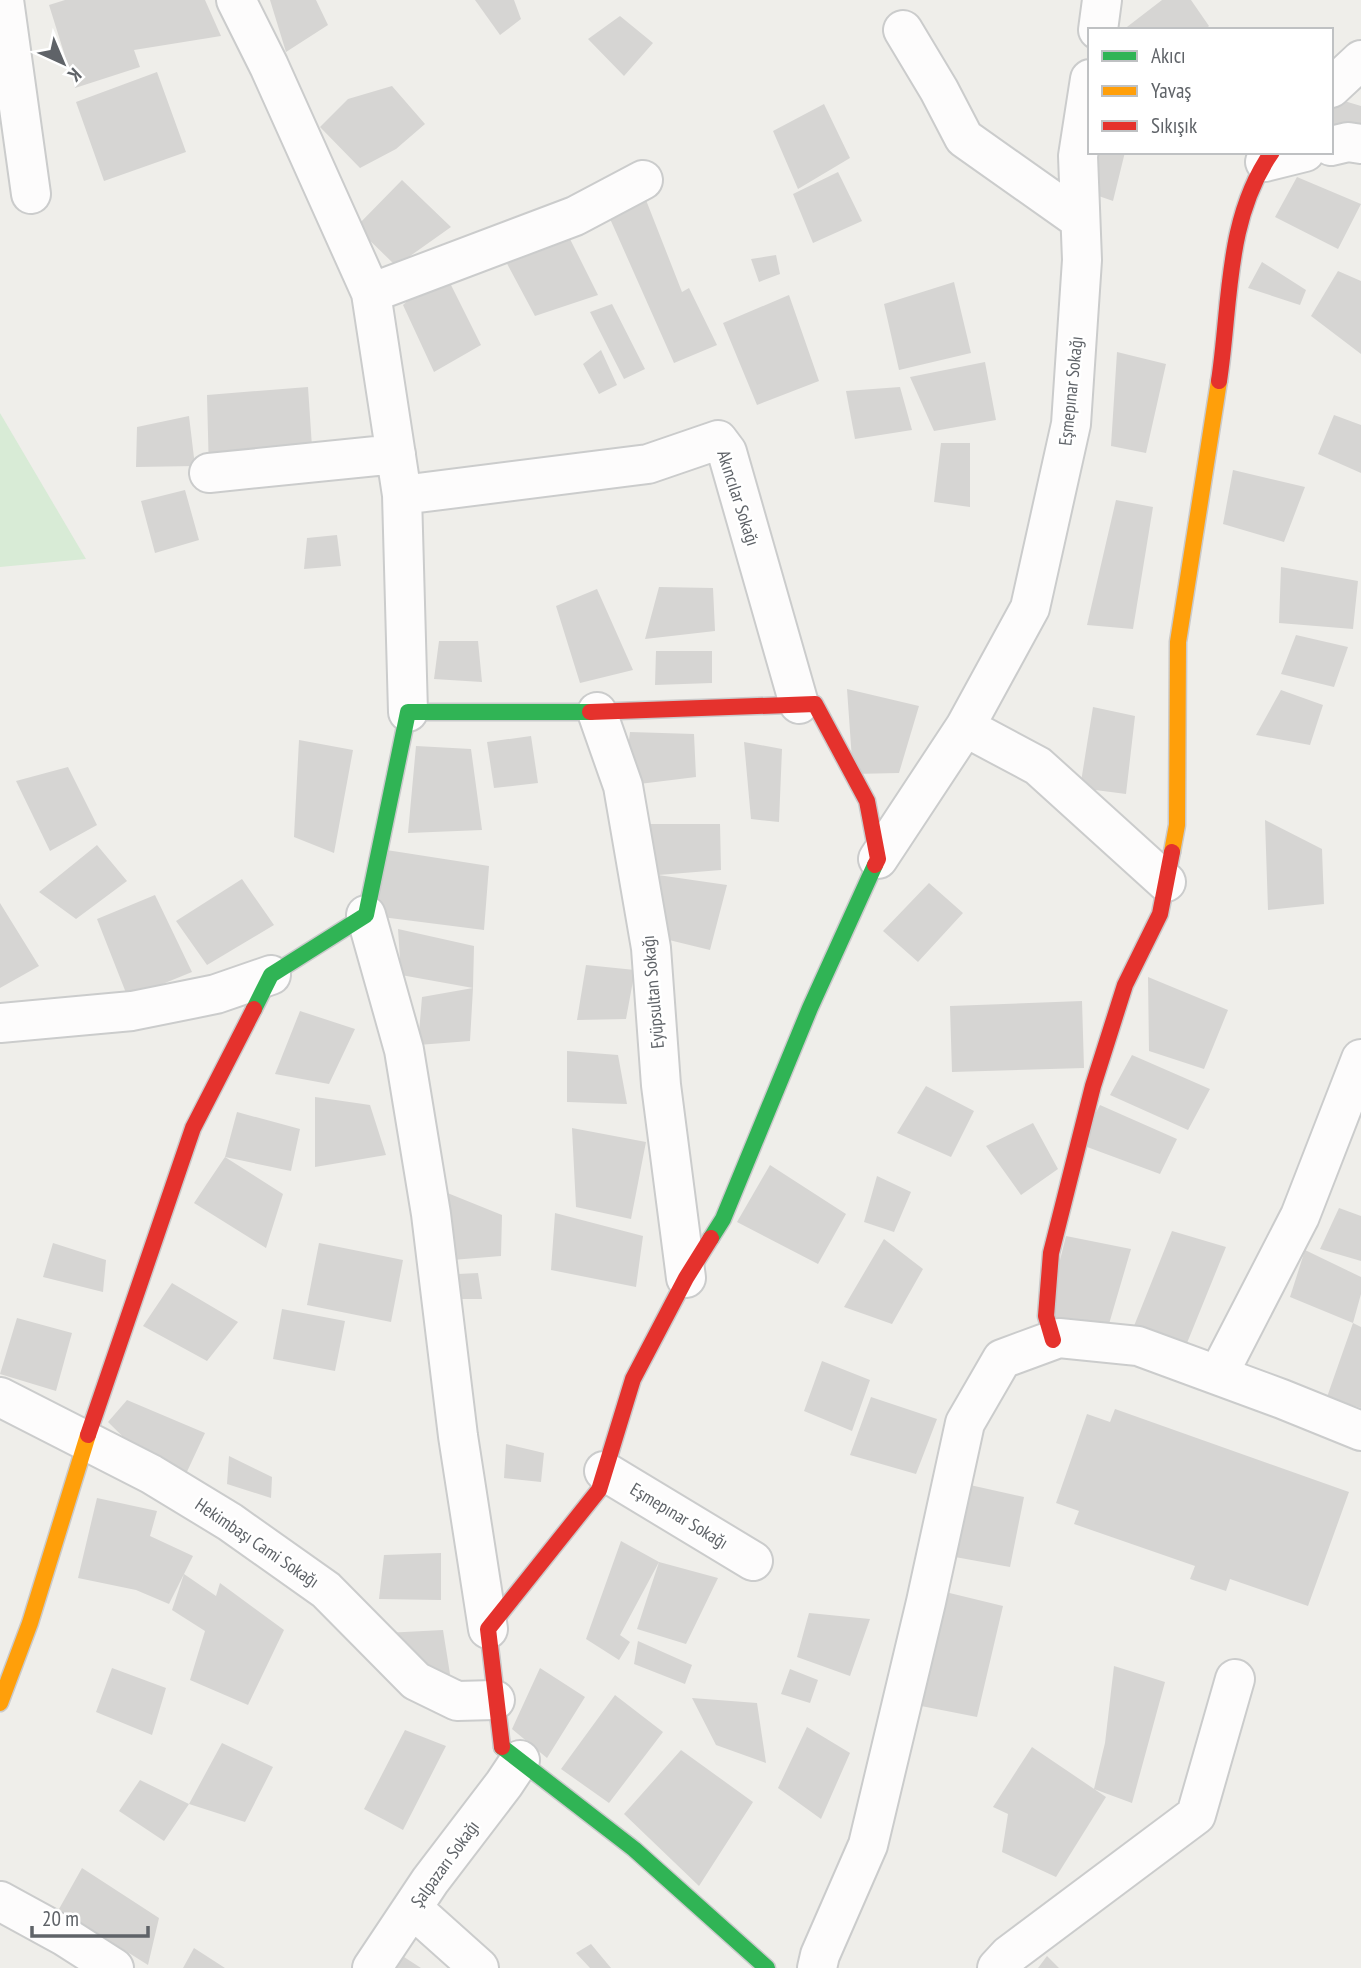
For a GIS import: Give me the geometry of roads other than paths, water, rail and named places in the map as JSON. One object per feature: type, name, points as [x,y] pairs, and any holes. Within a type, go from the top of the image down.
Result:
[{"type":"street","points":[[4,0],[31,194]]},
{"type":"street","points":[[236,0],[269,66],[371,293],[396,454],[402,495],[408,712],[366,915],[404,1050],[431,1214],[458,1436],[488,1629],[500,1746],[635,1849],[767,1968]]},
{"type":"street","points":[[1097,28],[1102,0]]},
{"type":"street","points":[[903,30],[964,138],[1080,220]]},
{"type":"street","points":[[1333,86],[1361,60]]},
{"type":"street","name":"Eşmepınar Sokağı","points":[[878,859],[965,727],[1030,608],[1071,424],[1082,260],[1078,156],[1088,92]]},
{"type":"street","points":[[1333,146],[1348,142],[1361,144]]},
{"type":"street","points":[[1053,1340],[1046,1317],[1051,1253],[1097,1074],[1125,985],[1160,914],[1177,825],[1178,642],[1222,363],[1235,244],[1245,201],[1269,157],[1291,154]]},
{"type":"street","points":[[371,293],[575,216],[643,180]]},
{"type":"street","name":"Akıncılar Sokağı","points":[[402,495],[648,464],[718,440],[727,452],[799,704]]},
{"type":"street","points":[[209,473],[396,454]]},
{"type":"street","points":[[408,712],[597,712],[815,704],[867,801],[878,859],[810,1008],[723,1219],[686,1278],[633,1379],[599,1490],[488,1629]]},
{"type":"street","name":"Eyüpsultan Sokağı","points":[[597,712],[623,786],[651,948],[661,1085],[686,1278]]},
{"type":"street","points":[[965,727],[1038,766],[1166,882]]},
{"type":"street","points":[[0,1023],[132,1011],[216,993],[271,975],[366,915]]},
{"type":"street","points":[[0,1703],[30,1623],[105,1381],[193,1128],[271,975]]},
{"type":"street","points":[[1217,1375],[1300,1216],[1353,1102],[1361,1059]]},
{"type":"street","points":[[817,1968],[820,1955],[868,1845],[965,1423],[1002,1359],[1059,1338],[1138,1346],[1361,1432]]},
{"type":"street","name":"Hekimbaşı Cami Sokağı","points":[[0,1397],[151,1474],[230,1522],[326,1590],[416,1681],[457,1701],[495,1700]]},
{"type":"street","name":"Eşmepınar Sokağı","points":[[604,1471],[753,1561]]},
{"type":"street","points":[[997,1968],[1009,1955],[1196,1815],[1236,1679]]},
{"type":"street","name":"Şalpazarı Sokağı","points":[[372,1968],[412,1908],[520,1760]]},
{"type":"street","points":[[0,1901],[64,1936],[114,1968]]},
{"type":"street","points":[[412,1908],[479,1968]]}]
